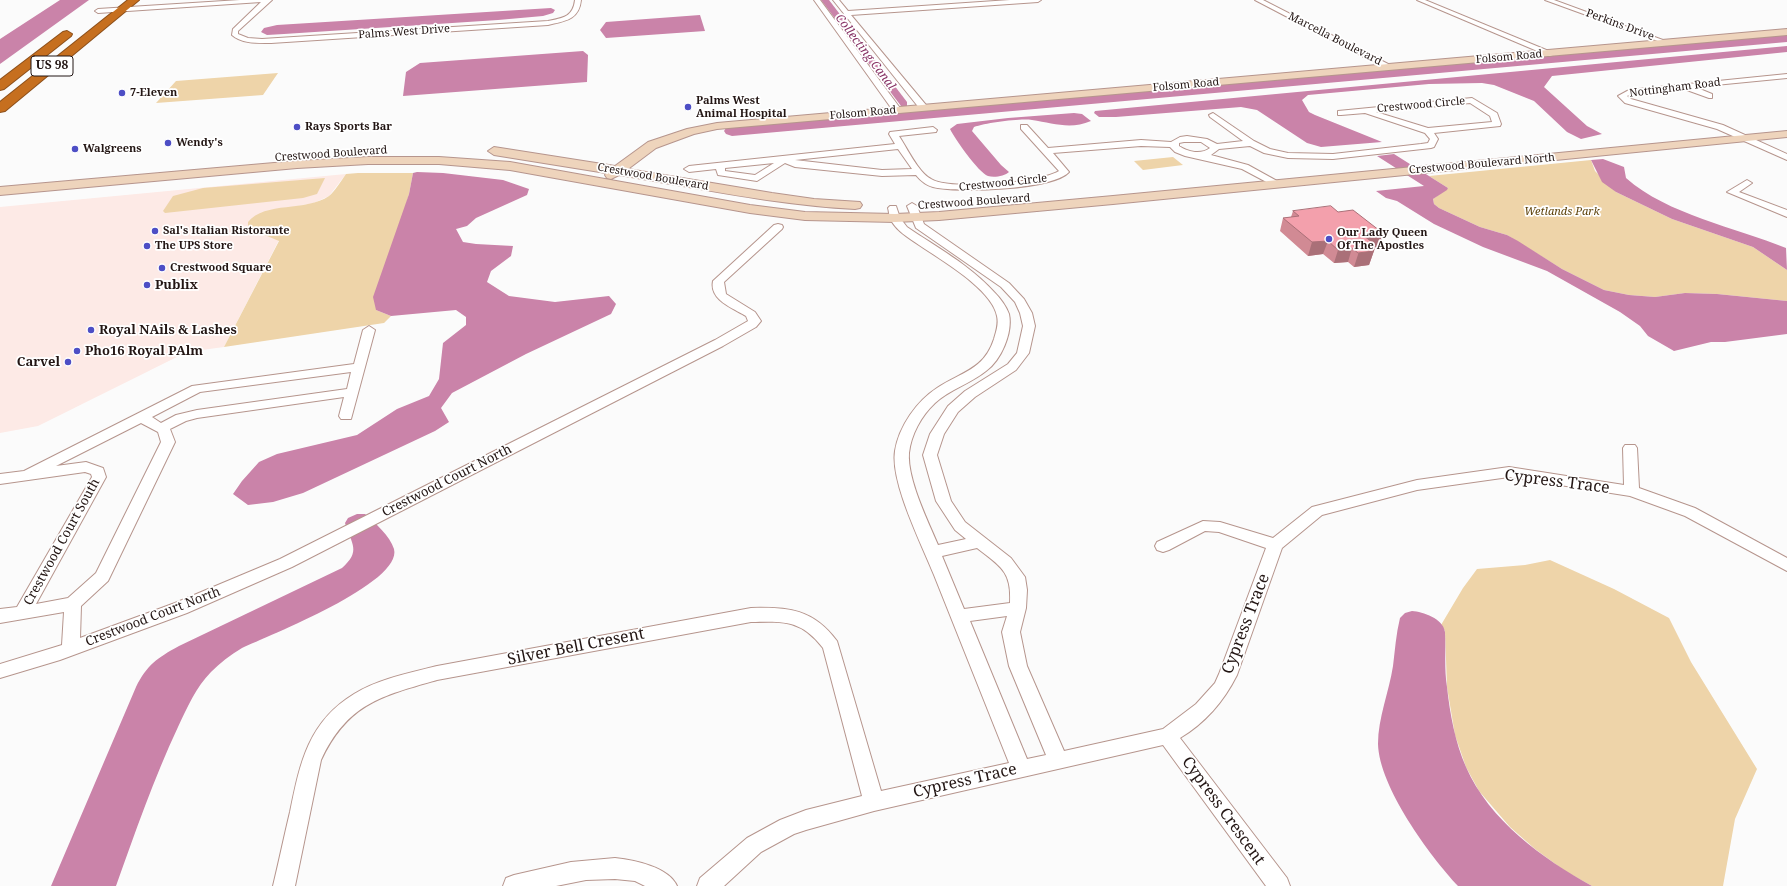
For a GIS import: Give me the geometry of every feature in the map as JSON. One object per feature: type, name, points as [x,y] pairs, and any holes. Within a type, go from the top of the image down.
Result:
[{"type":"highway","points":[[89,18],[113,0]]},
{"type":"highway","name":"US 98","points":[[0,108],[127,5]]},
{"type":"highway","name":"US 98","points":[[0,86],[78,26]]},
{"type":"main road","name":"Folsom Road","points":[[600,183],[652,145],[691,131],[750,122],[1552,54],[1787,32]]},
{"type":"main road","name":"Crestwood Boulevard North","points":[[1305,173],[1787,126]]},
{"type":"main road","name":"Crestwood Boulevard North","points":[[1176,194],[1268,179],[1393,172],[1787,134]]},
{"type":"main road","name":"Crestwood Boulevard","points":[[0,180],[359,151],[429,149],[525,155],[772,197],[894,213]]},
{"type":"main road","name":"Crestwood Boulevard","points":[[0,191],[343,161],[412,159],[482,162],[750,209],[805,216],[914,212],[1176,194]]},
{"type":"main road","name":"Crestwood Boulevard","points":[[914,212],[1268,179],[1305,173]]},
{"type":"street","points":[[100,9],[127,5],[239,0]]},
{"type":"street","points":[[127,5],[268,0]]},
{"type":"street","name":"Palms West Drive","points":[[268,0],[250,18],[245,20],[235,30],[235,35],[240,38],[250,40],[271,41],[548,23],[561,20],[575,14],[578,11],[578,0]]},
{"type":"street","points":[[817,0],[897,110]]},
{"type":"street","points":[[836,0],[923,108]]},
{"type":"street","points":[[846,13],[1038,0]]},
{"type":"street","name":"Marcella Boulevard","points":[[1258,0],[1390,67]]},
{"type":"street","points":[[1420,0],[1552,54]]},
{"type":"street","name":"Perkins Drive","points":[[1548,0],[1668,43]]},
{"type":"street","name":"Palms West Drive","points":[[245,20],[243,18],[257,1]]},
{"type":"street","name":"Nottingham Road","points":[[1786,77],[1629,92],[1622,96],[1628,101],[1668,111],[1731,132],[1787,156]]},
{"type":"street","points":[[1684,86],[1709,96]]},
{"type":"street","name":"Crestwood Circle","points":[[1341,113],[1360,110],[1472,100],[1494,115],[1497,124],[1428,131],[1360,110]]},
{"type":"street","points":[[1213,115],[1261,150],[1292,157],[1326,157],[1431,145],[1434,139],[1428,131]]},
{"type":"street","name":"Crestwood Circle","points":[[933,130],[894,134],[919,172],[928,182],[945,187],[963,188],[1044,180],[1058,176],[1064,172],[1024,127]]},
{"type":"street","points":[[1046,151],[1130,145],[1175,145],[1190,139],[1255,163],[1266,171],[1268,179]]},
{"type":"street","points":[[1199,155],[1212,146],[1247,140]]},
{"type":"street","points":[[1175,145],[1186,153],[1245,167],[1268,179]]},
{"type":"street","points":[[689,169],[902,146]]},
{"type":"street","points":[[720,166],[721,173],[757,178],[785,159]]},
{"type":"street","points":[[785,159],[795,164],[882,173],[919,172]]},
{"type":"street","points":[[1747,183],[1732,192],[1787,214]]},
{"type":"street","points":[[914,212],[920,226],[1005,285],[1020,301],[1026,313],[1029,326],[1023,353],[1012,367],[970,394],[953,409],[937,434],[930,455],[935,476],[944,501],[960,526],[1005,562],[1017,577],[1019,590],[1018,608],[1011,632],[1018,666],[1058,760]]},
{"type":"street","points":[[894,213],[903,229],[985,290],[998,304],[1004,324],[999,348],[992,360],[980,370],[942,390],[930,401],[913,423],[904,442],[902,454],[906,479],[914,506],[1021,768]]},
{"type":"street","name":"Crestwood Court North","points":[[0,671],[71,649],[181,608],[286,563],[719,343],[752,324],[755,320],[752,314],[721,296],[718,286],[719,281],[778,227]]},
{"type":"street","points":[[346,416],[369,330]]},
{"type":"street","name":"Crestwood Court South","points":[[28,475],[197,389],[359,367]]},
{"type":"street","points":[[161,428],[181,418],[197,414],[352,392]]},
{"type":"street","points":[[71,649],[74,604],[102,577],[109,566],[168,442],[167,434],[161,428],[141,417]]},
{"type":"street","points":[[1630,448],[1632,491]]},
{"type":"street","name":"Crestwood Court South","points":[[0,479],[86,467],[98,471],[99,477],[23,612]]},
{"type":"street","name":"Cypress Trace","points":[[708,886],[754,845],[787,827],[806,820],[874,802],[1167,736],[1182,727],[1203,710],[1221,688],[1228,675],[1275,545],[1317,510],[1417,485],[1509,472],[1632,491],[1690,512],[1787,565]]},
{"type":"street","points":[[1163,546],[1203,526],[1220,527],[1275,545]]},
{"type":"street","points":[[933,552],[979,542]]},
{"type":"street","name":"Crestwood Court South","points":[[0,616],[74,604]]},
{"type":"street","points":[[960,616],[1018,608]]},
{"type":"street","name":"Silver Bell Cresent","points":[[284,886],[314,753],[325,732],[346,709],[359,698],[388,686],[438,673],[751,615],[794,615],[806,620],[816,627],[828,641],[835,657],[874,802]]},
{"type":"street","name":"Cypress Crescent","points":[[1167,736],[1278,886]]},
{"type":"street","points":[[514,886],[590,868],[631,870],[654,879],[666,886]]},
{"type":"shaded area","points":[[60,0],[89,0],[0,64],[0,39]]},
{"type":"shaded area","points":[[551,8],[555,10],[553,13],[543,16],[498,20],[267,35],[261,32],[264,28],[277,25]]},
{"type":"shaded area","points":[[700,15],[705,31],[606,38],[600,30],[606,22]]},
{"type":"shaded area","points":[[1787,46],[1787,52],[1552,76],[1544,87],[1587,126],[1602,134],[1581,139],[1567,132],[1534,101],[1494,85],[1482,83],[1429,84],[1308,95],[1302,100],[1309,112],[1382,142],[1321,147],[1307,143],[1257,110],[1241,107],[1116,117],[1099,117],[1094,113],[1095,111]]},
{"type":"shaded area","points":[[583,51],[588,55],[587,82],[403,96],[406,72],[420,63]]},
{"type":"shaded area","points":[[1074,113],[1082,114],[1091,121],[1083,124],[1069,125],[1032,120],[1012,120],[994,122],[974,127],[972,131],[1001,165],[1009,172],[1005,175],[996,177],[988,176],[973,162],[950,129],[957,124]]},
{"type":"shaded area","points":[[1394,154],[1448,188],[1433,199],[1434,204],[1439,208],[1480,227],[1507,235],[1562,269],[1604,290],[1629,295],[1655,297],[1685,293],[1717,294],[1787,301],[1787,334],[1725,342],[1711,342],[1674,351],[1648,336],[1640,326],[1620,312],[1547,271],[1483,247],[1434,224],[1397,201],[1386,198],[1376,191],[1424,186],[1377,156]]},
{"type":"shaded area","points":[[1603,159],[1624,167],[1626,178],[1643,191],[1662,202],[1703,219],[1786,248],[1787,270],[1753,247],[1672,219],[1616,192],[1602,182],[1591,160]]},
{"type":"shaded area","points":[[413,173],[443,173],[503,180],[529,189],[527,195],[476,218],[467,226],[456,229],[463,242],[513,246],[511,256],[491,271],[487,282],[509,296],[555,302],[609,296],[616,304],[611,314],[526,354],[452,393],[441,408],[449,422],[435,431],[303,493],[273,502],[248,505],[233,494],[242,481],[259,462],[277,454],[357,435],[397,409],[429,396],[439,379],[443,343],[466,325],[466,317],[456,310],[391,316],[376,310],[373,297],[409,194]]},
{"type":"shaded area","name":"Crestwood Square","points":[[346,174],[329,196],[314,203],[261,213],[258,232],[279,240],[224,347],[187,352],[38,426],[0,433],[0,207]]},
{"type":"shaded area","points":[[357,514],[365,514],[389,539],[394,549],[391,563],[378,577],[357,592],[331,607],[242,648],[229,656],[214,669],[201,684],[192,698],[169,746],[145,806],[116,886],[51,886],[136,687],[144,673],[159,658],[179,646],[342,568],[348,562],[353,552],[352,542],[345,523],[348,518]]},
{"type":"shaded area","points":[[1412,611],[1437,619],[1441,623],[1445,632],[1446,680],[1454,728],[1462,757],[1476,786],[1488,804],[1519,836],[1555,863],[1592,886],[1458,886],[1434,857],[1408,820],[1396,800],[1387,780],[1381,761],[1378,734],[1393,666],[1400,618],[1405,613]]},
{"type":"green space","points":[[278,73],[263,95],[156,103],[176,81]]},
{"type":"green space","points":[[1173,157],[1183,165],[1143,170],[1134,161]]},
{"type":"green space","name":"Wetlands Park","points":[[1591,160],[1595,171],[1616,192],[1672,219],[1753,247],[1787,270],[1787,301],[1717,294],[1685,293],[1655,297],[1629,295],[1604,290],[1562,269],[1507,235],[1480,227],[1439,208],[1434,204],[1433,199],[1448,188],[1429,176]]},
{"type":"green space","points":[[413,173],[409,194],[376,310],[391,316],[384,323],[224,347],[279,241],[248,228],[248,222],[255,216],[265,211],[320,201],[331,194],[346,174]]},
{"type":"green space","points":[[325,178],[317,194],[303,198],[165,213],[163,211],[173,196],[203,188]]},
{"type":"green space","points":[[1550,560],[1614,589],[1669,618],[1691,662],[1757,769],[1735,819],[1723,886],[1592,886],[1565,871],[1535,849],[1510,827],[1479,791],[1466,767],[1455,735],[1447,687],[1445,631],[1441,625],[1463,588],[1477,569],[1525,565]]},
{"type":"building","points":[[1331,206],[1338,212],[1353,210],[1384,234],[1364,236],[1376,245],[1368,246],[1374,251],[1358,253],[1352,248],[1338,250],[1328,241],[1312,242],[1283,218],[1299,216],[1293,211]]},
{"type":"waterway","name":"Collecting Canal","points":[[825,0],[904,104]]},
{"type":"waterway","points":[[732,131],[1787,38]]},
{"type":"place","name":"7-Eleven","points":[[122,93]]},
{"type":"place","name":"Palms West Animal Hospital","points":[[688,107]]},
{"type":"place","name":"Rays Sports Bar","points":[[297,127]]},
{"type":"place","name":"Wendy's","points":[[168,143]]},
{"type":"place","name":"Walgreens","points":[[75,149]]},
{"type":"place","name":"Sal's Italian Ristorante","points":[[155,231]]},
{"type":"place","name":"Our Lady Queen Of The Apostles","points":[[1329,239]]},
{"type":"place","name":"The UPS Store","points":[[147,246]]},
{"type":"place","name":"Crestwood Square","points":[[162,268]]},
{"type":"place","name":"Publix","points":[[147,285]]},
{"type":"place","name":"Royal NAils & Lashes","points":[[91,330]]},
{"type":"place","name":"Pho16 Royal PAlm","points":[[77,351]]},
{"type":"place","name":"Carvel","points":[[68,362]]}]
